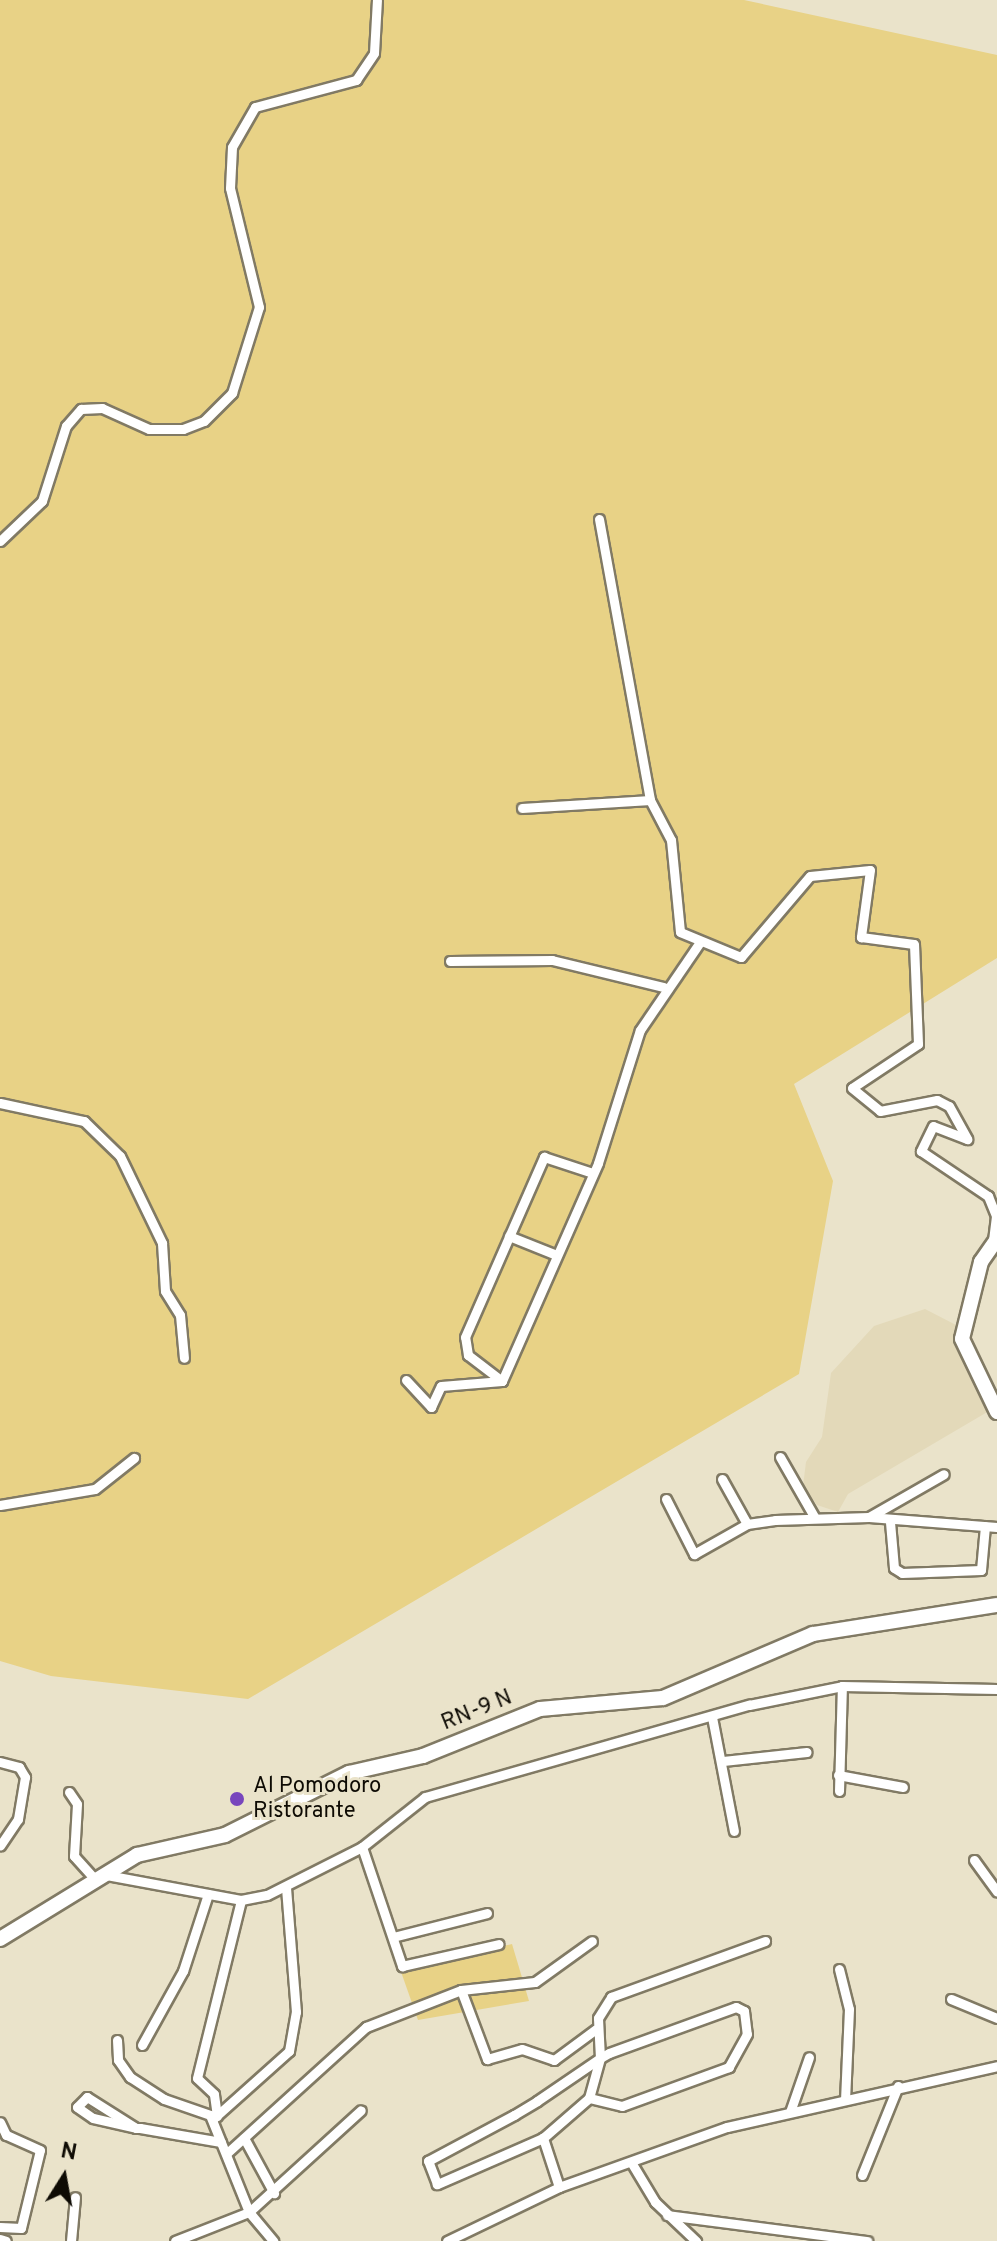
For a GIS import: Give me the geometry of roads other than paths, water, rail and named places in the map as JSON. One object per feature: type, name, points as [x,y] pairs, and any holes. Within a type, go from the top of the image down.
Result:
[{"type":"main road","points":[[995,1240],[962,1339],[997,1410]]},
{"type":"main road","name":"RN-9 N","points":[[0,1939],[97,1876],[137,1855],[225,1835],[349,1773],[423,1756],[540,1709],[663,1698],[813,1634],[997,1605]]},
{"type":"street","points":[[0,541],[42,501],[66,426],[81,409],[102,408],[149,429],[183,429],[204,421],[232,393],[259,307],[230,188],[232,147],[255,107],[356,80],[374,53],[377,0]]},
{"type":"street","points":[[599,519],[650,800],[671,840],[680,932],[741,957],[810,876],[870,870],[861,937],[914,944],[918,1044],[852,1088],[880,1111],[937,1100],[949,1106],[967,1139],[933,1126],[921,1151],[988,1196],[996,1216],[995,1240]]},
{"type":"street","points":[[522,808],[650,800]]},
{"type":"street","points":[[502,1381],[590,1172],[640,1030],[664,987],[700,942]]},
{"type":"street","points":[[450,961],[552,960],[664,987]]},
{"type":"street","points":[[0,1103],[84,1121],[120,1156],[162,1243],[165,1291],[180,1315],[184,1358]]},
{"type":"street","points":[[502,1381],[462,1343],[546,1154],[590,1172]]},
{"type":"street","points":[[509,1236],[554,1254]]},
{"type":"street","points":[[406,1380],[431,1407],[441,1386],[502,1381]]},
{"type":"street","points":[[780,1457],[815,1518]]},
{"type":"street","points":[[0,1505],[95,1489],[134,1458]]},
{"type":"street","points":[[869,1517],[944,1474]]},
{"type":"street","points":[[722,1479],[747,1524]]},
{"type":"street","points":[[666,1499],[694,1554],[747,1524],[869,1517],[890,1522],[997,1527]]},
{"type":"street","points":[[890,1522],[894,1568],[902,1573],[981,1570],[985,1526]]},
{"type":"street","points":[[69,1792],[77,1804],[74,1856],[97,1876],[241,1900],[286,1887],[362,1847],[425,1797],[712,1717],[842,1686],[997,1689]]},
{"type":"street","points":[[839,1791],[842,1686]]},
{"type":"street","points":[[712,1717],[723,1761],[734,1831]]},
{"type":"street","points":[[723,1761],[807,1752]]},
{"type":"street","points":[[0,1762],[19,1767],[25,1777],[18,1819],[0,1846]]},
{"type":"street","points":[[838,1775],[903,1787]]},
{"type":"street","points":[[362,1847],[403,1966],[499,1944]]},
{"type":"street","points":[[974,1860],[997,1892]]},
{"type":"street","points":[[215,2117],[289,2051],[296,2012],[286,1887]]},
{"type":"street","points":[[142,2045],[183,1971],[208,1894]]},
{"type":"street","points":[[241,1900],[197,2078],[214,2094],[221,2142],[249,2212],[273,2241]]},
{"type":"street","points":[[393,1937],[487,1913]]},
{"type":"street","points":[[227,2153],[361,2030],[461,1990],[535,1982],[592,1941]]},
{"type":"street","points":[[461,1990],[487,2059],[522,2049],[549,2062],[596,2029],[611,1997],[765,1941]]},
{"type":"street","points":[[839,1969],[849,2009],[845,2100]]},
{"type":"street","points":[[951,1999],[997,2018]]},
{"type":"street","points":[[589,2098],[622,2106],[729,2067],[747,2034],[744,2011],[727,2010],[600,2058],[514,2115],[438,2153],[428,2161],[428,2176],[437,2184],[461,2178],[543,2138],[589,2098],[600,2058],[596,2029]]},
{"type":"street","points":[[117,2040],[118,2060],[130,2077],[215,2117]]},
{"type":"street","points":[[790,2112],[809,2057]]},
{"type":"street","points":[[447,2241],[559,2187],[631,2162],[790,2112],[997,2066]]},
{"type":"street","points":[[862,2175],[898,2086]]},
{"type":"street","points":[[136,2128],[87,2097],[77,2107],[93,2118],[136,2128],[221,2142]]},
{"type":"street","points":[[175,2241],[249,2212],[274,2193],[361,2110]]},
{"type":"street","points":[[0,2122],[6,2135],[40,2150],[21,2228],[0,2227]]},
{"type":"street","points":[[244,2138],[274,2193]]},
{"type":"street","points":[[543,2138],[559,2187]]},
{"type":"street","points":[[631,2162],[667,2215],[696,2241]]},
{"type":"street","points":[[71,2241],[75,2197]]},
{"type":"street","points":[[667,2215],[867,2241]]},
{"type":"street","points":[[0,2239],[6,2241]]},
{"type":"place","name":"Al Pomodoro Ristorante","points":[[237,1799]]}]
